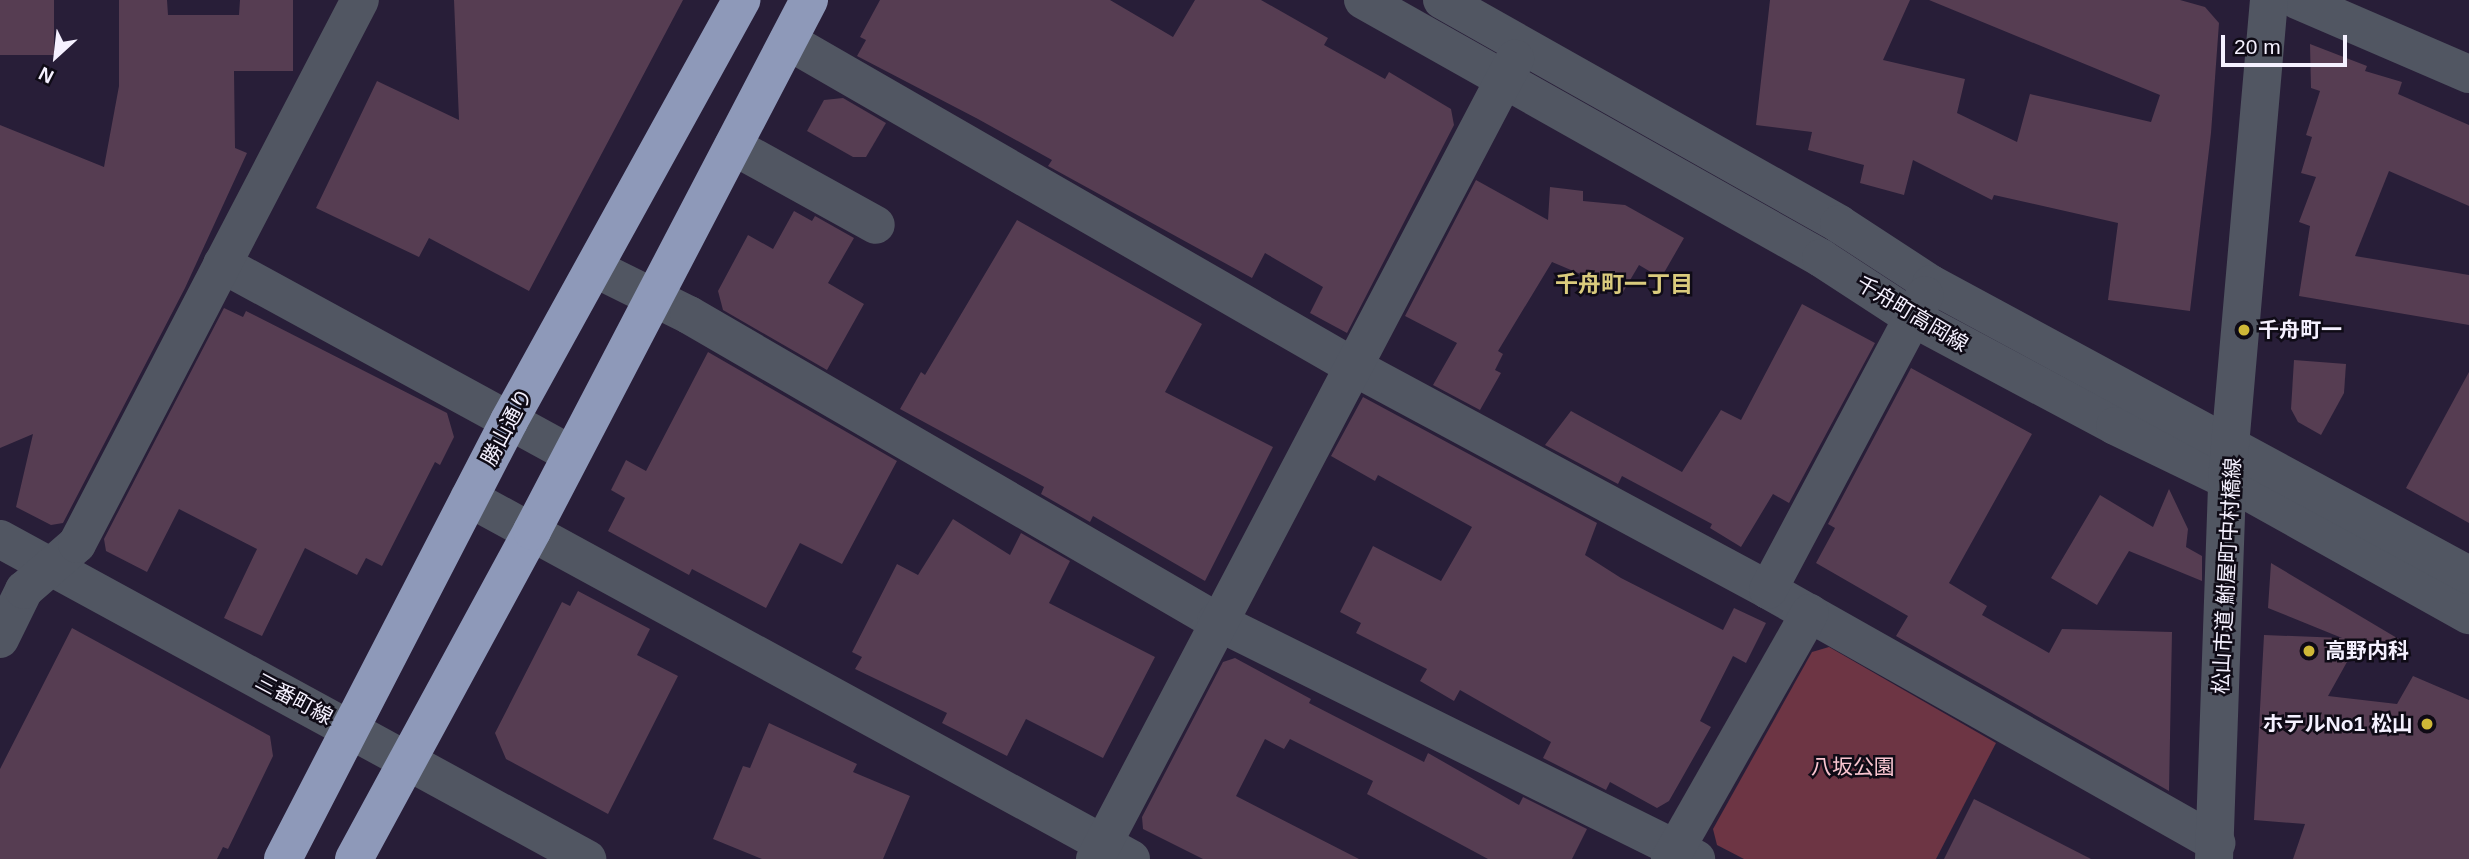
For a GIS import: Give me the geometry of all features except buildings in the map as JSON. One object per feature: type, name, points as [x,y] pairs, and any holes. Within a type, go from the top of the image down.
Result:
[{"type":"highway","name":"勝山通り","points":[[283,859],[509,421],[741,0]]},
{"type":"highway","points":[[354,859],[406,758],[532,531],[809,0]]},
{"type":"street","points":[[0,639],[24,590],[77,544],[360,0]]},
{"type":"street","name":"千舟町高岡線","points":[[1363,0],[1821,258],[1913,318],[2115,426],[2230,465],[2469,575]]},
{"type":"street","name":"千舟町高岡線","points":[[1442,0],[1839,225],[2469,614]]},
{"type":"street","name":"松山市道 鮒屋町中村橋線","points":[[2215,851],[2230,465],[2269,0]]},
{"type":"street","points":[[2297,0],[2469,74]]},
{"type":"street","points":[[788,41],[1354,367],[1810,613],[2215,851]]},
{"type":"street","points":[[469,498],[1110,854],[1216,621],[1354,367],[1523,46]]},
{"type":"street","points":[[733,146],[876,225]]},
{"type":"street","points":[[222,264],[570,454]]},
{"type":"street","points":[[594,268],[653,296],[1216,621],[1681,855],[1810,613]]},
{"type":"street","points":[[1768,590],[1931,284]]},
{"type":"street","name":"三番町線","points":[[0,539],[587,859]]},
{"type":"green space","name":"八坂公園","points":[[1829,647],[1996,743],[1936,859],[1744,859],[1717,845],[1713,829],[1812,652]]},
{"type":"place","name":"千舟町一","points":[[2244,330]]},
{"type":"place","name":"高野内科","points":[[2309,651]]},
{"type":"place","name":"ホテルNo1 松山","points":[[2427,724]]},
{"type":"district","name":"千舟町一丁目","points":[[1624,284]]}]
